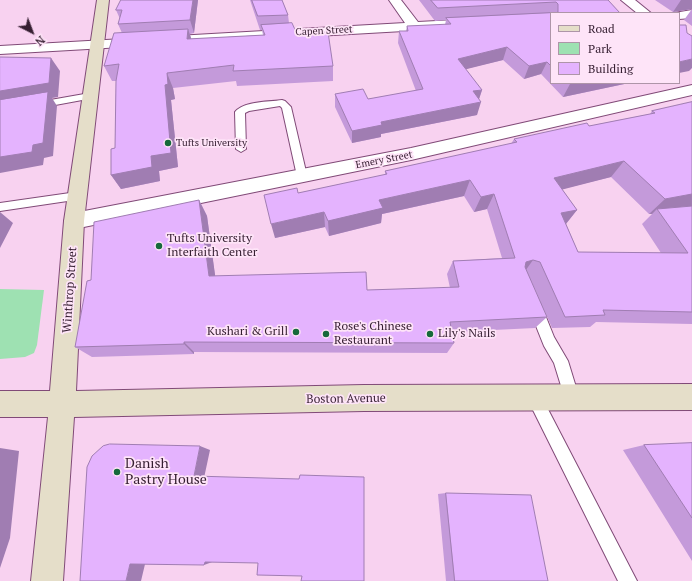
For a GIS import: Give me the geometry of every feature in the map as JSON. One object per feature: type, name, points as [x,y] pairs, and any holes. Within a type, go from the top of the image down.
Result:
[{"type":"street","name":"Winthrop Street","points":[[47,581],[62,404],[74,221],[98,44],[102,0]]},
{"type":"street","points":[[395,0],[414,26]]},
{"type":"street","points":[[627,0],[644,12]]},
{"type":"street","points":[[680,15],[692,14]]},
{"type":"street","name":"Capen Street","points":[[0,50],[490,22]]},
{"type":"street","name":"Emery Street","points":[[74,221],[411,154],[692,90]]},
{"type":"street","name":"Boston Avenue","points":[[0,404],[364,398],[692,397]]},
{"type":"lane","points":[[26,107],[90,96]]},
{"type":"lane","points":[[241,149],[240,112],[246,108],[282,103],[286,106],[302,176]]},
{"type":"lane","points":[[0,207],[78,196]]},
{"type":"lane","points":[[529,293],[549,341],[561,360],[571,397]]},
{"type":"lane","points":[[534,397],[628,581]]},
{"type":"green space","points":[[0,289],[44,290],[37,345],[34,353],[25,357],[0,359]]},
{"type":"building","points":[[121,0],[193,0],[190,20],[118,24],[122,10],[116,10]]},
{"type":"building","points":[[252,0],[282,0],[288,15],[258,16]]},
{"type":"building","points":[[431,0],[608,0],[619,12],[558,12],[558,4],[556,2],[438,8]]},
{"type":"building","points":[[550,13],[550,65],[547,62],[529,66],[507,47],[458,59],[482,90],[473,91],[481,102],[381,122],[382,125],[352,131],[335,94],[363,89],[368,99],[423,89],[399,31],[408,31],[407,26],[451,24],[446,18]]},
{"type":"building","points":[[292,23],[297,34],[328,32],[333,66],[233,71],[234,65],[167,73],[168,84],[165,85],[171,153],[151,156],[152,167],[111,175],[111,149],[115,148],[116,81],[119,64],[104,66],[114,33],[188,29],[187,39],[265,35],[261,25]]},
{"type":"building","points":[[680,25],[686,25],[687,33],[692,36],[692,59],[680,62]]},
{"type":"building","points":[[0,57],[51,58],[49,83],[0,91]]},
{"type":"building","points":[[48,92],[43,143],[33,145],[32,152],[0,157],[0,100]]},
{"type":"building","points":[[692,102],[692,194],[665,199],[624,161],[554,178],[577,210],[561,213],[578,252],[688,253],[657,209],[692,206],[692,312],[603,310],[605,315],[565,317],[540,262],[533,260],[526,262],[525,267],[547,317],[450,322],[454,343],[184,342],[184,344],[75,347],[87,281],[91,280],[94,222],[199,200],[209,276],[366,272],[367,290],[459,287],[453,261],[515,258],[494,194],[481,197],[470,180],[379,200],[383,208],[328,221],[324,212],[271,224],[264,195],[297,188],[298,193],[387,174],[385,171],[517,142],[514,139],[587,123],[589,126],[655,113],[652,111]]},
{"type":"building","points":[[692,443],[692,518],[644,445]]},
{"type":"building","points":[[110,444],[200,446],[194,476],[299,479],[300,475],[364,477],[364,581],[301,581],[302,576],[257,575],[258,563],[205,562],[204,565],[130,564],[126,581],[80,581],[87,467],[92,456],[103,446]]},
{"type":"building","points":[[446,493],[531,495],[548,581],[455,581]]},
{"type":"place","name":"Tufts University","points":[[168,143]]},
{"type":"place","name":"Tufts University Interfaith Center","points":[[159,246]]},
{"type":"place","name":"Kushari & Grill","points":[[296,332]]},
{"type":"place","name":"Rose's Chinese Restaurant","points":[[326,334]]},
{"type":"place","name":"Lily's Nails","points":[[430,334]]},
{"type":"place","name":"Danish Pastry House","points":[[117,472]]}]
